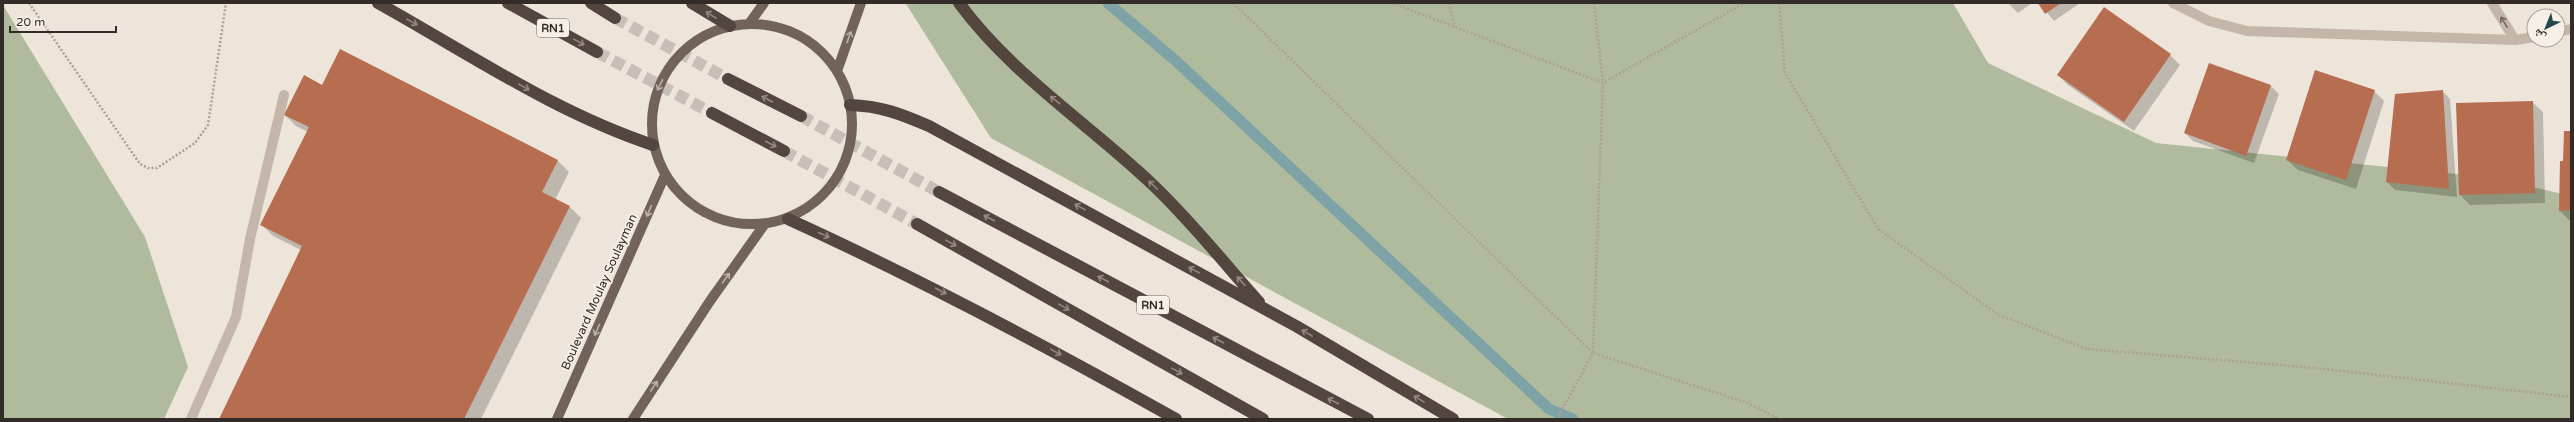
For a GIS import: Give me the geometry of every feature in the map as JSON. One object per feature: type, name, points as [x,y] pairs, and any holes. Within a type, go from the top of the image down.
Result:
[{"type":"highway","points":[[378,3],[559,107],[610,131],[653,145]]},
{"type":"highway","name":"RN1","points":[[508,3],[597,52]]},
{"type":"highway","points":[[591,3],[615,18]]},
{"type":"highway","points":[[692,3],[730,26]]},
{"type":"highway","points":[[960,3],[981,32],[1027,78],[1084,123],[1154,186],[1267,310]]},
{"type":"highway","points":[[728,79],[802,116]]},
{"type":"highway","points":[[850,105],[875,106],[891,110],[929,126],[1267,310],[1453,419]]},
{"type":"highway","points":[[712,113],[784,151]]},
{"type":"highway","name":"RN1","points":[[939,192],[1368,419]]},
{"type":"highway","points":[[788,219],[925,283],[1065,356],[1176,419]]},
{"type":"highway","points":[[917,224],[1263,419]]},
{"type":"main road","points":[[749,24],[764,3]]},
{"type":"main road","points":[[837,71],[861,3]]},
{"type":"main road","points":[[749,24],[775,27],[799,36],[820,51],[837,71],[850,105],[852,134],[846,161],[832,186],[818,200],[788,219],[764,225],[725,222],[690,204],[665,175],[653,145],[651,119],[656,93],[667,70],[684,50],[706,35],[730,26],[749,24]]},
{"type":"main road","name":"Boulevard Moulay Soulayman","points":[[557,419],[665,175]]},
{"type":"main road","points":[[633,419],[710,301],[764,225]]},
{"type":"street","points":[[2173,3],[2209,21],[2247,31],[2515,40],[2526,38]]},
{"type":"street","points":[[2492,3],[2515,40]]},
{"type":"street","points":[[191,419],[236,318],[250,239],[284,96]]},
{"type":"path","points":[[29,3],[140,164],[148,168],[157,168],[195,144],[208,125],[226,3]]},
{"type":"path","points":[[1233,3],[1593,353],[1748,403],[1779,419]]},
{"type":"path","points":[[1392,3],[1602,83]]},
{"type":"path","points":[[1449,3],[1455,27]]},
{"type":"path","points":[[1557,419],[1593,353],[1602,83],[1594,3]]},
{"type":"path","points":[[1602,83],[1744,3]]},
{"type":"path","points":[[1779,3],[1785,73],[1878,229],[1999,315],[2087,349],[2316,368],[2571,397]]},
{"type":"green space","points":[[1953,3],[1988,63],[2156,143],[2495,178],[2571,196],[2571,419],[1508,419],[991,138],[906,4]]},
{"type":"green space","points":[[3,5],[145,237],[188,367],[164,419],[3,419]]},
{"type":"building","points":[[2038,3],[2061,3],[2045,14]]},
{"type":"building","points":[[2104,7],[2171,54],[2124,122],[2057,75]]},
{"type":"building","points":[[340,49],[558,160],[542,192],[570,206],[464,419],[219,419],[302,246],[260,225],[309,127],[284,115],[304,75],[322,85]]},
{"type":"building","points":[[2209,63],[2271,85],[2246,156],[2184,133]]},
{"type":"building","points":[[2315,70],[2375,90],[2346,180],[2286,160]]},
{"type":"building","points":[[2443,90],[2449,189],[2386,182],[2395,94]]},
{"type":"building","points":[[2533,101],[2535,193],[2459,195],[2456,103]]},
{"type":"building","points":[[2564,131],[2571,131],[2571,210],[2559,211],[2560,161],[2563,161]]},
{"type":"waterway","points":[[1108,3],[1176,61],[1549,409],[1573,419]]},
{"type":"tunnel","points":[[615,18],[728,79]]},
{"type":"tunnel","points":[[597,52],[712,113]]},
{"type":"tunnel","points":[[801,116],[939,192]]},
{"type":"tunnel","points":[[784,151],[917,224]]}]
